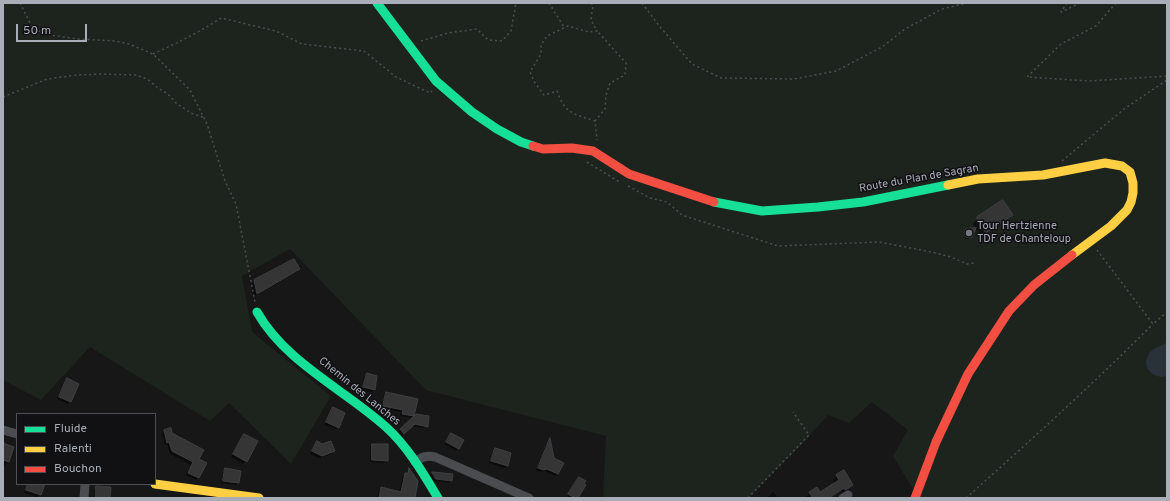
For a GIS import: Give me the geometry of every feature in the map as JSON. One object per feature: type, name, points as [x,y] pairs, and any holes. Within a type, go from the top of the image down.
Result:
[{"type":"street","name":"Route du Plan de Sagran","points":[[377,3],[411,47],[420,62],[440,85],[472,112],[497,129],[521,142],[543,149],[572,148],[593,151],[629,174],[707,201],[762,211],[863,202],[978,179],[1043,175],[1079,170],[1105,163],[1122,166],[1130,172],[1133,182],[1133,193],[1127,210],[1120,218],[1034,285],[1009,311],[964,380],[936,442],[915,498]]},
{"type":"street","name":"Chemin des Lanches","points":[[257,312],[271,334],[284,347],[386,427],[402,444],[438,498]]},
{"type":"street","points":[[3,430],[16,434]]},
{"type":"street","points":[[415,462],[422,457],[435,457],[529,498]]},
{"type":"street","points":[[156,484],[260,498]]},
{"type":"street","points":[[84,498],[85,485]]},
{"type":"path","points":[[20,3],[33,29],[50,35],[79,39],[115,41],[129,44],[154,54],[190,90],[205,118],[225,181],[236,204],[257,312]]},
{"type":"path","points":[[411,47],[424,39],[448,33],[477,30],[488,40],[502,41],[512,31],[516,3]]},
{"type":"path","points":[[549,3],[564,28]]},
{"type":"path","points":[[591,3],[593,5],[591,20],[597,31],[626,63],[625,75],[610,83],[606,95],[605,109],[595,121],[597,142],[593,151]]},
{"type":"path","points":[[642,3],[660,27],[692,64],[721,78],[794,79],[836,70],[882,47],[905,29],[942,9],[967,3]]},
{"type":"path","points":[[1067,3],[1061,12],[1080,3]]},
{"type":"path","points":[[1116,3],[1096,26],[1061,44],[1027,77],[1089,81],[1167,76]]},
{"type":"path","points":[[154,54],[196,33],[221,18],[276,31],[302,44],[364,51],[396,77],[430,93],[440,85]]},
{"type":"path","points":[[595,121],[571,113],[561,102],[557,91],[544,95],[535,83],[530,72],[541,54],[541,45],[548,36],[568,26],[589,32],[597,31]]},
{"type":"path","points":[[3,97],[47,79],[77,75],[136,75],[147,80],[168,94],[176,104],[191,113],[205,118]]},
{"type":"path","points":[[1059,163],[1124,109],[1167,80]]},
{"type":"path","points":[[1090,241],[1153,324]]},
{"type":"path","points":[[966,498],[1032,440],[1167,312]]},
{"type":"path","points":[[748,498],[809,435],[793,412]]},
{"type":"shaded area","points":[[3,3],[1167,3],[1167,498],[916,498],[917,496],[893,456],[908,430],[872,402],[849,423],[828,415],[803,443],[748,498],[603,498],[606,436],[426,390],[290,249],[242,276],[252,332],[331,396],[291,464],[229,403],[210,421],[90,347],[41,400],[3,380]]},
{"type":"shaded area","points":[[1167,342],[1167,376],[1157,376],[1147,368],[1147,359],[1153,350]]},
{"type":"building","points":[[1003,200],[1013,215],[986,233],[977,220],[977,217]]},
{"type":"building","name":"Tour Hertzienne TDF de Chanteloup","points":[[976,228],[972,237],[966,237],[964,233],[966,229]]},
{"type":"building","points":[[294,259],[300,269],[257,294],[254,280]]},
{"type":"building","points":[[367,373],[377,376],[375,390],[363,387]]},
{"type":"building","points":[[67,378],[79,384],[71,402],[59,397]]},
{"type":"building","points":[[386,392],[418,399],[414,416],[402,414],[403,410],[383,406]]},
{"type":"building","points":[[333,407],[345,413],[339,428],[326,422]]},
{"type":"building","points":[[416,414],[429,416],[428,427],[415,424],[404,434],[400,429]]},
{"type":"building","points":[[171,428],[172,433],[204,450],[199,459],[207,463],[199,478],[188,473],[193,462],[172,451],[169,442],[167,443],[164,430]]},
{"type":"building","points":[[451,433],[464,440],[459,449],[446,442]]},
{"type":"building","points":[[244,434],[258,441],[247,462],[233,454]]},
{"type":"building","points":[[550,438],[554,458],[564,463],[558,474],[547,469],[544,470],[538,468]]},
{"type":"building","points":[[317,441],[322,444],[331,441],[335,451],[322,456],[312,451]]},
{"type":"building","points":[[3,443],[14,447],[9,462],[3,460]]},
{"type":"building","points":[[372,444],[388,444],[388,461],[372,460]]},
{"type":"building","points":[[495,448],[511,453],[508,466],[491,461]]},
{"type":"building","points":[[225,468],[241,471],[239,483],[223,481]]},
{"type":"building","points":[[409,468],[418,481],[415,498],[379,498],[381,487],[401,492],[405,473],[408,473]]},
{"type":"building","points":[[844,470],[853,485],[845,490],[844,488],[829,498],[810,498],[812,497],[809,492],[817,487],[820,492],[839,480],[836,475]]},
{"type":"building","points":[[432,472],[453,474],[452,481],[436,479]]},
{"type":"building","points":[[579,477],[586,481],[584,484],[586,485],[578,498],[575,498],[568,494]]},
{"type":"building","points":[[28,485],[45,485],[41,495],[26,490]]},
{"type":"building","points":[[96,486],[111,487],[110,498],[96,498]]},
{"type":"traffic: fast","points":[[377,3],[436,81],[472,112],[497,129],[521,142],[533,146]]},
{"type":"traffic: fast","points":[[714,202],[762,211],[818,207],[863,202],[948,185]]},
{"type":"traffic: fast","points":[[257,312],[269,330],[299,361],[370,413],[394,435],[415,461],[438,498]]},
{"type":"traffic: slow","points":[[948,185],[978,179],[1043,175],[1105,163],[1122,166],[1130,172],[1133,183],[1133,193],[1127,210],[1111,226],[1072,255]]},
{"type":"traffic: slow","points":[[156,484],[259,498]]},
{"type":"traffic: jam","points":[[533,146],[543,149],[572,148],[593,151],[629,174],[714,202]]},
{"type":"traffic: jam","points":[[915,498],[936,442],[968,374],[1009,311],[1034,285],[1072,255]]},
{"type":"place","name":"Tour Hertzienne TDF de Chanteloup","points":[[969,233]]}]
